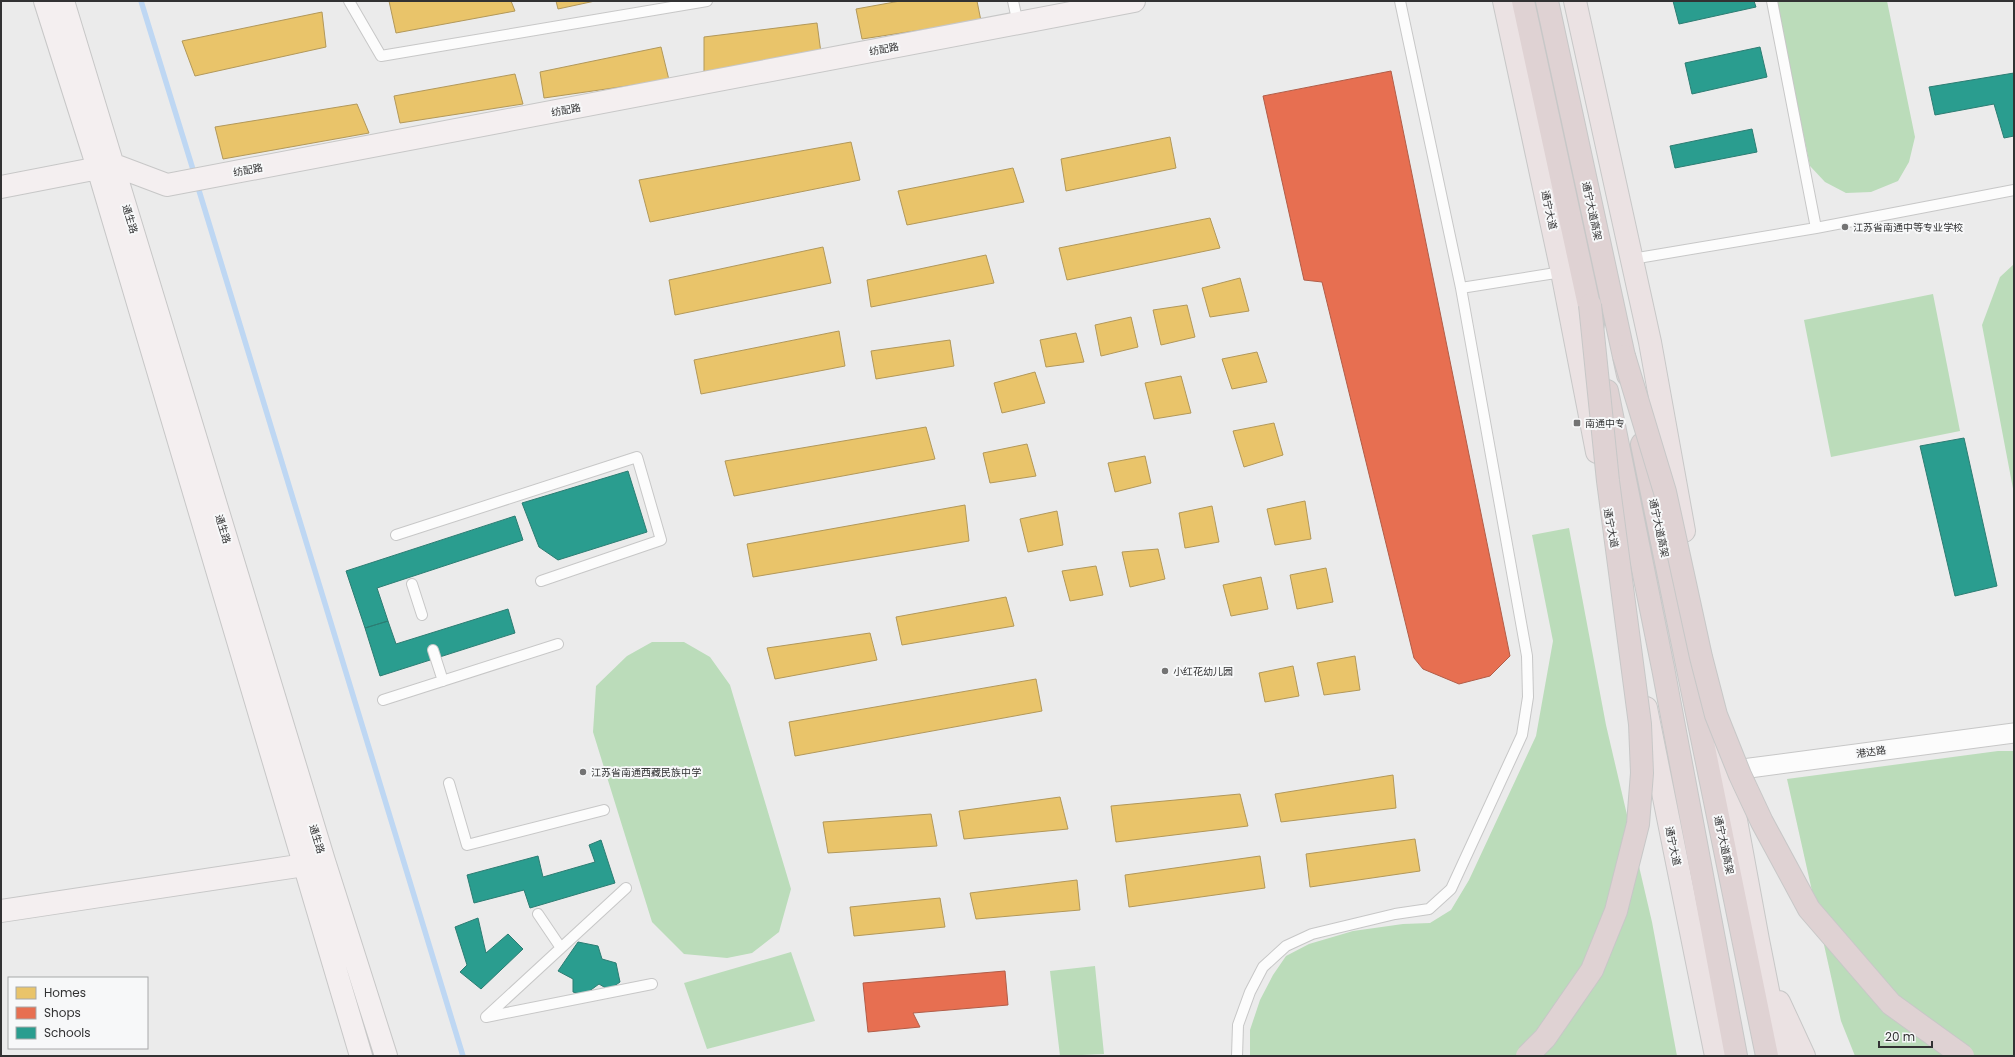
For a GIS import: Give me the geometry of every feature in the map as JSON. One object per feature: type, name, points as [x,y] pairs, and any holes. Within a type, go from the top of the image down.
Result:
[{"type":"highway","points":[[1523,1],[1590,305],[1663,668],[1725,1052]]},
{"type":"highway","name":"通宁大道高架","points":[[1547,1],[1624,356],[1766,1049]]},
{"type":"highway","points":[[1527,1056],[1545,1038],[1592,970],[1616,911],[1638,824],[1642,773],[1640,724],[1608,481],[1590,305]]},
{"type":"highway","points":[[1624,356],[1665,492],[1700,657],[1716,715],[1740,775],[1762,822],[1809,909],[1891,1004],[1963,1056]]},
{"type":"main road","name":"通宁大道","points":[[1504,1],[1562,272],[1661,786],[1725,1052]]},
{"type":"main road","points":[[1575,1],[1650,342],[1758,940],[1781,1056]]},
{"type":"main road","points":[[1758,940],[1780,1005],[1804,1056]]},
{"type":"street","name":"通生路","points":[[45,1],[106,167]]},
{"type":"street","name":"通生路","points":[[63,1],[106,167],[314,864],[361,1056]]},
{"type":"street","name":"纺配路","points":[[106,167],[167,185],[1134,1]]},
{"type":"street","points":[[1,187],[106,167]]},
{"type":"street","name":"港达路","points":[[1727,771],[2014,733]]},
{"type":"street","name":"通生路","points":[[314,864],[386,1056]]},
{"type":"street","points":[[1,912],[314,864]]},
{"type":"lane","points":[[349,1],[381,56],[707,1]]},
{"type":"lane","points":[[1013,1],[1018,24]]},
{"type":"lane","points":[[1237,1056],[1238,1025],[1250,992],[1263,967],[1286,946],[1312,934],[1394,914],[1429,909],[1451,889],[1522,735],[1528,697],[1527,656],[1461,288],[1400,1]]},
{"type":"lane","points":[[1772,1],[1816,228]]},
{"type":"lane","points":[[1632,259],[1816,228],[2014,190]]},
{"type":"lane","points":[[1461,288],[1562,272]]},
{"type":"lane","points":[[396,535],[636,456],[661,540],[541,581]]},
{"type":"lane","points":[[412,584],[422,615]]},
{"type":"lane","points":[[383,700],[558,644]]},
{"type":"lane","points":[[433,650],[443,681]]},
{"type":"lane","points":[[449,784],[467,845],[604,810]]},
{"type":"lane","points":[[626,888],[486,1017],[652,984]]},
{"type":"lane","points":[[538,914],[561,948]]},
{"type":"green space","points":[[1776,1],[1887,1],[1915,137],[1909,162],[1898,181],[1871,192],[1846,193],[1825,182],[1810,166]]},
{"type":"green space","points":[[2014,264],[2014,494],[1982,325],[2000,277]]},
{"type":"green space","points":[[1933,294],[1960,431],[1831,457],[1804,320]]},
{"type":"green space","points":[[1569,528],[1606,725],[1652,922],[1677,1056],[1250,1056],[1250,1030],[1260,1000],[1273,975],[1286,956],[1309,944],[1353,931],[1403,924],[1430,923],[1451,910],[1469,880],[1536,736],[1553,641],[1532,535]]},
{"type":"green space","points":[[652,642],[684,642],[710,657],[730,685],[791,889],[779,932],[752,953],[727,958],[684,954],[652,922],[593,732],[596,686],[627,656]]},
{"type":"green space","points":[[1998,751],[2014,751],[2014,1056],[1855,1056],[1841,1021],[1787,779]]},
{"type":"green space","points":[[791,952],[815,1021],[707,1049],[684,983]]},
{"type":"green space","points":[[1095,966],[1104,1054],[1060,1056],[1050,971]]},
{"type":"building: Homes","points":[[389,1],[511,1],[515,11],[396,33]]},
{"type":"building: Homes","points":[[556,1],[595,1],[558,9]]},
{"type":"building: Homes","points":[[900,1],[977,1],[981,21],[862,39],[856,9]]},
{"type":"building: Homes","points":[[322,12],[326,47],[195,76],[182,41]]},
{"type":"building: Homes","points":[[817,23],[821,53],[704,72],[704,37]]},
{"type":"building: Homes","points":[[661,47],[669,80],[544,98],[540,72]]},
{"type":"building: Homes","points":[[515,74],[523,104],[400,123],[394,96]]},
{"type":"building: Homes","points":[[357,104],[369,133],[223,159],[215,127]]},
{"type":"building: Homes","points":[[1170,137],[1176,168],[1066,191],[1061,159]]},
{"type":"building: Homes","points":[[851,142],[860,180],[650,222],[639,180]]},
{"type":"building: Homes","points":[[1013,168],[1024,202],[907,225],[898,191]]},
{"type":"building: Homes","points":[[1210,218],[1220,248],[1067,280],[1059,248]]},
{"type":"building: Homes","points":[[823,247],[831,283],[675,315],[669,280]]},
{"type":"building: Homes","points":[[986,255],[994,283],[871,307],[867,280]]},
{"type":"building: Homes","points":[[1240,278],[1249,311],[1210,317],[1202,288]]},
{"type":"building: Homes","points":[[1187,305],[1195,337],[1161,345],[1153,310]]},
{"type":"building: Homes","points":[[1131,317],[1138,347],[1101,356],[1095,325]]},
{"type":"building: Homes","points":[[839,331],[845,366],[701,394],[694,360]]},
{"type":"building: Homes","points":[[1076,333],[1084,362],[1046,367],[1040,340]]},
{"type":"building: Homes","points":[[950,340],[954,366],[876,379],[871,351]]},
{"type":"building: Homes","points":[[1257,352],[1267,382],[1232,389],[1222,359]]},
{"type":"building: Homes","points":[[1035,372],[1045,403],[1002,413],[994,383]]},
{"type":"building: Homes","points":[[1181,376],[1191,413],[1154,419],[1145,383]]},
{"type":"building: Homes","points":[[1274,423],[1283,455],[1244,467],[1233,431]]},
{"type":"building: Homes","points":[[926,427],[935,459],[734,496],[725,461]]},
{"type":"building: Homes","points":[[1027,444],[1036,476],[990,483],[983,453]]},
{"type":"building: Homes","points":[[1145,456],[1151,483],[1115,492],[1108,463]]},
{"type":"building: Homes","points":[[1305,501],[1311,539],[1275,545],[1267,509]]},
{"type":"building: Homes","points":[[965,505],[969,541],[753,577],[747,544]]},
{"type":"building: Homes","points":[[1212,506],[1219,542],[1185,548],[1179,513]]},
{"type":"building: Homes","points":[[1057,511],[1063,545],[1028,552],[1020,519]]},
{"type":"building: Homes","points":[[1158,549],[1165,579],[1130,587],[1122,552]]},
{"type":"building: Homes","points":[[1096,566],[1103,595],[1070,601],[1062,571]]},
{"type":"building: Homes","points":[[1326,568],[1333,602],[1297,609],[1290,575]]},
{"type":"building: Homes","points":[[1261,577],[1268,609],[1231,616],[1223,585]]},
{"type":"building: Homes","points":[[1006,597],[1014,626],[902,645],[896,617]]},
{"type":"building: Homes","points":[[870,633],[877,660],[775,679],[767,648]]},
{"type":"building: Homes","points":[[1355,656],[1360,690],[1324,695],[1317,663]]},
{"type":"building: Homes","points":[[1293,666],[1299,696],[1265,702],[1259,673]]},
{"type":"building: Homes","points":[[1036,679],[1042,711],[795,756],[789,722]]},
{"type":"building: Homes","points":[[1393,775],[1396,808],[1281,822],[1275,794]]},
{"type":"building: Homes","points":[[1240,794],[1248,826],[1116,842],[1111,806]]},
{"type":"building: Homes","points":[[1060,797],[1068,829],[964,839],[959,811]]},
{"type":"building: Homes","points":[[931,814],[937,846],[828,853],[823,822]]},
{"type":"building: Homes","points":[[1415,839],[1420,871],[1310,887],[1306,854]]},
{"type":"building: Homes","points":[[1260,856],[1265,888],[1129,907],[1125,875]]},
{"type":"building: Homes","points":[[1077,880],[1080,910],[976,919],[970,893]]},
{"type":"building: Homes","points":[[940,898],[945,927],[854,936],[850,907]]},
{"type":"building: Shops","points":[[1391,71],[1510,656],[1490,676],[1459,684],[1423,669],[1414,658],[1322,282],[1304,280],[1263,96]]},
{"type":"building: Shops","points":[[1005,971],[1008,1005],[913,1013],[920,1027],[868,1032],[863,983]]},
{"type":"building: Schools","points":[[1673,1],[1754,1],[1756,7],[1679,24]]},
{"type":"building: Schools","points":[[1760,47],[1767,77],[1692,94],[1685,63]]},
{"type":"building: Schools","points":[[2014,73],[2014,136],[2004,138],[1994,104],[1935,115],[1929,87]]},
{"type":"building: Schools","points":[[1752,129],[1757,152],[1675,168],[1670,146]]},
{"type":"building: Schools","points":[[1964,438],[1997,586],[1955,596],[1920,446]]},
{"type":"building: Schools","points":[[628,471],[647,532],[558,560],[539,547],[522,503]]},
{"type":"building: Schools","points":[[515,516],[523,540],[377,588],[388,621],[365,628],[346,571]]},
{"type":"building: Schools","points":[[508,609],[515,633],[380,676],[365,628],[388,621],[396,644]]},
{"type":"building: Schools","points":[[601,840],[615,883],[530,908],[524,890],[474,903],[467,875],[538,856],[543,877],[595,862],[589,845]]},
{"type":"building: Schools","points":[[478,918],[486,953],[508,934],[523,949],[481,989],[460,972],[467,965],[455,927]]},
{"type":"building: Schools","points":[[578,942],[598,946],[602,959],[616,963],[620,982],[609,990],[599,984],[584,995],[573,992],[573,979],[558,971]]},
{"type":"waterway","points":[[141,1],[195,176]]},
{"type":"waterway","points":[[197,184],[463,1056]]},
{"type":"place","name":"江苏省南通中等专业学校","points":[[1845,227]]},
{"type":"place","name":"南通中专","points":[[1577,423]]},
{"type":"place","name":"小红花幼儿园","points":[[1165,671]]},
{"type":"place","name":"江苏省南通西藏民族中学","points":[[583,772]]}]
